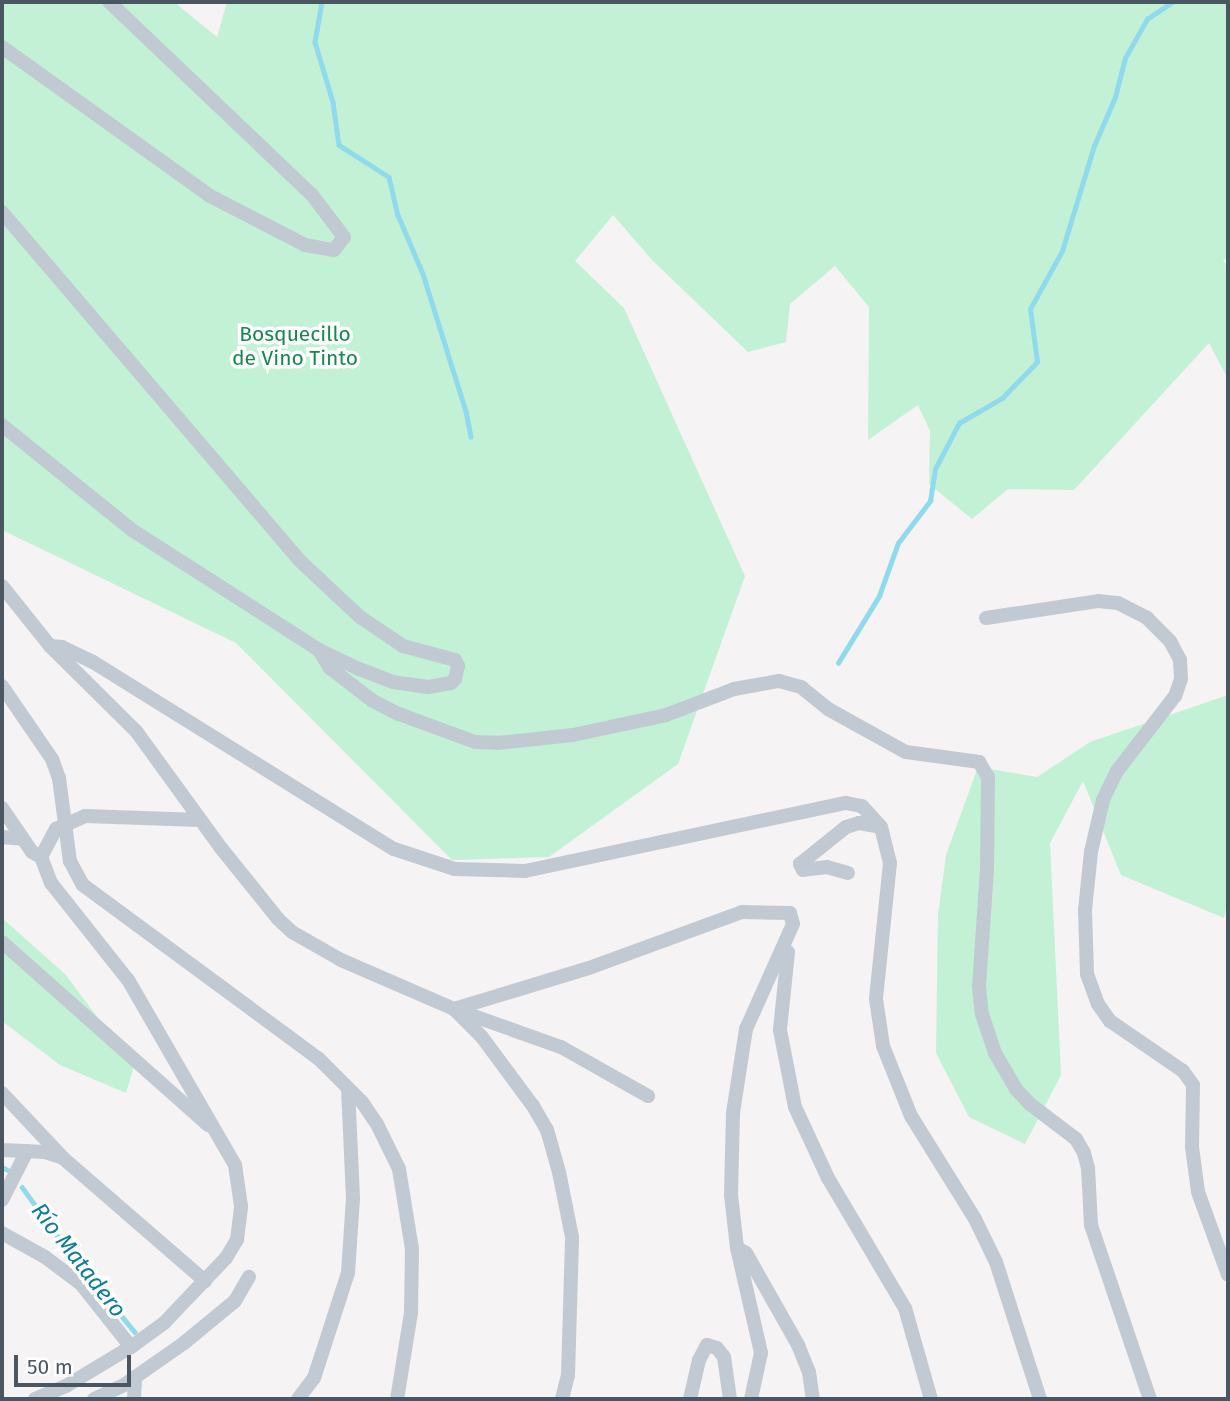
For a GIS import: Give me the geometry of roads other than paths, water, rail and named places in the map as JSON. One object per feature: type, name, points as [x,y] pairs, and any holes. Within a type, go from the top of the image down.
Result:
[{"type":"street","points":[[2,47],[210,196],[305,245],[334,250],[344,237],[312,195],[109,2]]},
{"type":"street","points":[[2,212],[299,561],[360,617],[403,646],[450,656],[455,660],[457,673],[452,683],[428,687],[393,682],[319,650],[132,530],[2,425]]},
{"type":"street","points":[[2,586],[50,646],[136,731],[200,820],[278,919],[292,932],[341,960],[454,1009],[561,1047],[648,1096]]},
{"type":"street","points":[[986,618],[1098,601],[1118,603],[1147,618],[1170,640],[1180,660],[1181,679],[1175,696],[1117,771],[1103,800],[1091,852],[1085,911],[1087,974],[1098,1004],[1110,1021],[1183,1071],[1193,1085],[1192,1147],[1198,1192],[1228,1275]]},
{"type":"street","points":[[50,646],[62,647],[93,662],[394,849],[455,869],[525,871],[846,803],[862,806],[881,827],[890,863],[876,999],[883,1046],[911,1116],[975,1219],[996,1262],[1040,1399]]},
{"type":"street","points":[[319,650],[330,668],[373,701],[399,714],[475,742],[498,743],[573,735],[666,715],[734,689],[779,681],[801,687],[828,709],[906,752],[979,762],[988,777],[987,869],[979,987],[982,1014],[995,1053],[1016,1089],[1030,1104],[1076,1139],[1084,1153],[1088,1168],[1091,1225],[1150,1399]]},
{"type":"street","points":[[2,686],[52,759],[59,778],[70,861],[83,885],[318,1058],[362,1102],[393,1152],[409,1220],[411,1313],[397,1399]]},
{"type":"street","points":[[2,808],[32,852],[41,857],[51,883],[128,980],[235,1165],[240,1189],[237,1240],[226,1258],[205,1281],[164,1323],[131,1347],[66,1385],[35,1399]]},
{"type":"street","points":[[41,857],[56,829],[63,823],[96,815],[200,820]]},
{"type":"street","points":[[848,873],[827,867],[803,870],[800,864],[846,827],[859,823],[881,827]]},
{"type":"street","points":[[2,837],[23,839]]},
{"type":"street","points":[[454,1009],[589,968],[742,912],[790,913],[793,924],[779,1030],[795,1107],[828,1178],[905,1308],[932,1399]]},
{"type":"street","points":[[751,1399],[761,1353],[737,1248],[730,1175],[740,1054],[750,1018],[792,932]]},
{"type":"street","points":[[2,942],[217,1132]]},
{"type":"street","points":[[454,1009],[482,1037],[533,1106],[547,1130],[559,1172],[572,1237],[568,1375],[562,1399]]},
{"type":"street","points":[[298,1399],[314,1378],[348,1273],[353,1198],[348,1088]]},
{"type":"street","points":[[2,1093],[63,1158],[205,1281]]},
{"type":"street","points":[[2,1150],[27,1151],[63,1158]]},
{"type":"street","points":[[2,1200],[27,1151]]},
{"type":"street","points":[[2,1233],[45,1257],[81,1284],[131,1347]]},
{"type":"street","points":[[737,1248],[746,1253],[798,1345],[809,1372],[813,1399]]},
{"type":"street","points":[[94,1399],[135,1377],[184,1343],[235,1301],[249,1277]]},
{"type":"street","points":[[690,1399],[699,1360],[707,1345],[717,1348],[724,1357],[730,1399]]},
{"type":"street","points":[[134,1399],[135,1377]]},
{"type":"waterway","points":[[322,2],[315,42],[333,102],[339,145],[389,177],[398,215],[423,274],[466,411],[471,437]]},
{"type":"waterway","points":[[838,663],[879,596],[898,543],[930,501],[935,469],[959,423],[1002,398],[1037,362],[1030,309],[1062,251],[1094,146],[1115,97],[1125,58],[1147,19],[1172,2]]},
{"type":"waterway","name":"Río Matadero","points":[[2,1167],[8,1170]]},
{"type":"waterway","name":"Río Matadero","points":[[22,1187],[70,1253],[135,1332]]},
{"type":"park label","name":"Bosquecillo de Vino Tinto","points":[[295,346]]}]
